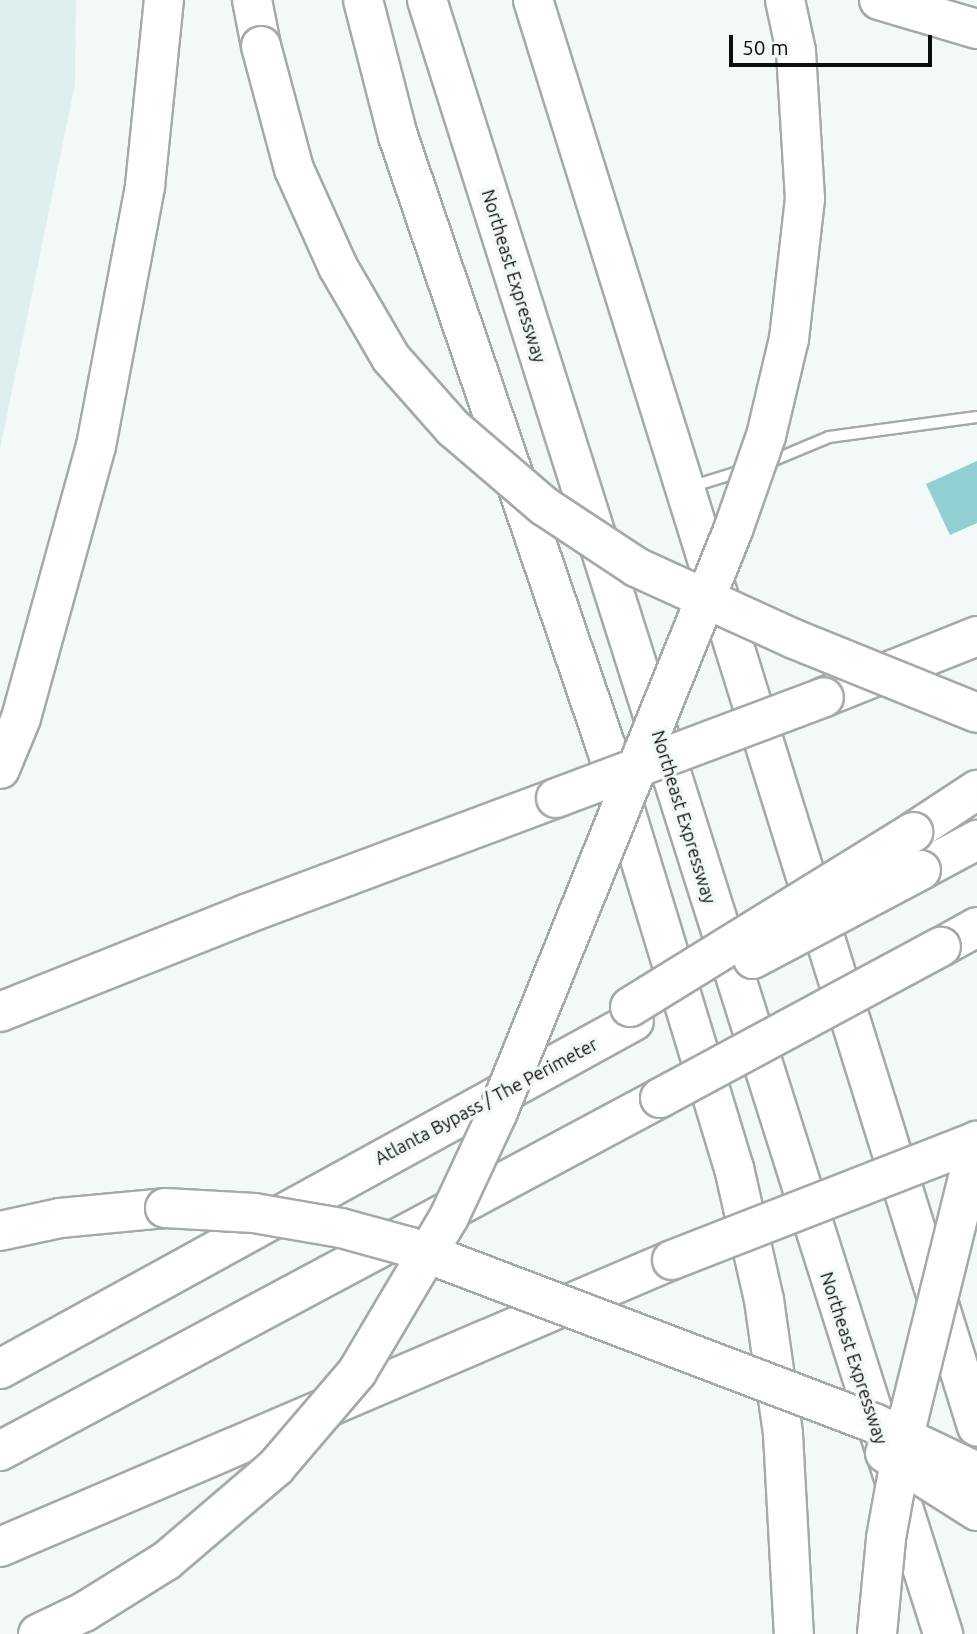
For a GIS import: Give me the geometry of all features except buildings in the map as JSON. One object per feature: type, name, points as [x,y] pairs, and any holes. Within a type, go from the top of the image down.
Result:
[{"type":"highway","points":[[0,769],[22,718],[96,446],[145,186],[164,0]]},
{"type":"highway","points":[[252,0],[261,46],[294,169],[338,267],[391,358],[453,428],[544,506],[636,567],[794,639],[977,713]]},
{"type":"highway","points":[[363,0],[398,136],[606,747],[734,1168],[764,1300],[783,1434],[794,1634]]},
{"type":"highway","name":"Northeast Expressway","points":[[427,0],[943,1634]]},
{"type":"highway","points":[[533,0],[977,1426]]},
{"type":"highway","points":[[38,1634],[84,1612],[166,1561],[276,1467],[357,1372],[449,1217],[498,1112],[733,530],[766,436],[789,339],[805,199],[796,51],[785,0]]},
{"type":"highway","points":[[879,0],[977,29]]},
{"type":"highway","points":[[0,1012],[246,914],[824,697],[977,636]]},
{"type":"highway","points":[[632,1014],[977,790]]},
{"type":"highway","name":"Atlanta Bypass / The Perimeter","points":[[0,1369],[632,1014],[977,840]]},
{"type":"highway","points":[[0,1451],[977,928]]},
{"type":"highway","points":[[0,1547],[673,1260],[977,1141]]},
{"type":"highway","points":[[877,1634],[886,1538],[906,1427],[977,1141]]},
{"type":"highway","points":[[0,1231],[60,1218],[165,1208],[254,1213],[341,1228],[410,1247],[874,1423],[977,1472]]},
{"type":"highway","points":[[624,1328],[852,1436],[977,1511]]},
{"type":"lane","points":[[684,488],[796,455],[829,437],[977,417]]},
{"type":"shaded area","points":[[0,0],[76,0],[75,84],[0,449]]}]
